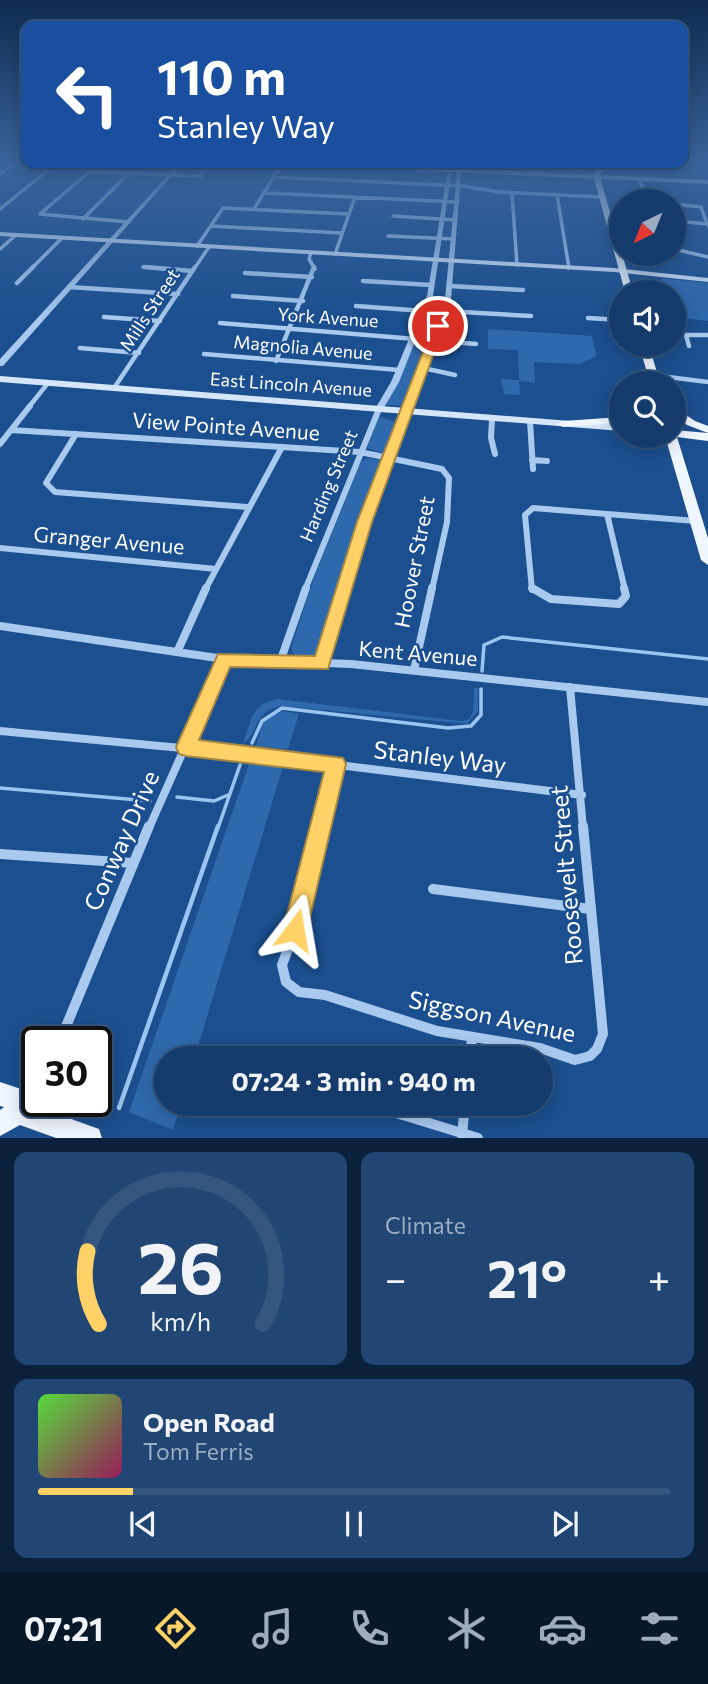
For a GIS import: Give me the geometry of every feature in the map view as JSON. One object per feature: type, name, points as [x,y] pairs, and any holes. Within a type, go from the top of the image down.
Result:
[{"type":"main road","points":[[0,234],[623,271],[708,280]]},
{"type":"main road","points":[[622,266],[626,280]]},
{"type":"main road","name":"East Lincoln Avenue","points":[[0,379],[609,427]]},
{"type":"main road","points":[[686,419],[708,430]]},
{"type":"main road","points":[[563,424],[609,422]]},
{"type":"main road","points":[[686,435],[708,438]]},
{"type":"main road","points":[[677,448],[708,560]]},
{"type":"main road","points":[[0,1094],[13,1097],[21,1112]]},
{"type":"main road","points":[[34,1117],[90,1138]]},
{"type":"street","points":[[43,215],[128,222]]},
{"type":"street","points":[[83,219],[87,215]]},
{"type":"street","points":[[0,364],[134,215]]},
{"type":"street","points":[[197,246],[218,215]]},
{"type":"street","points":[[335,254],[349,215]]},
{"type":"street","name":"Harding Street","points":[[280,662],[317,555],[424,311],[432,285],[442,215]]},
{"type":"street","points":[[322,664],[360,534],[444,312],[456,215]]},
{"type":"street","points":[[514,215],[517,265]]},
{"type":"street","points":[[560,215],[569,268]]},
{"type":"street","points":[[393,216],[456,220]]},
{"type":"street","points":[[686,222],[708,225]]},
{"type":"street","points":[[211,226],[342,233]]},
{"type":"street","points":[[0,249],[16,235]]},
{"type":"street","points":[[388,236],[454,239]]},
{"type":"street","points":[[18,283],[62,238]]},
{"type":"street","name":"Mills Street","points":[[114,388],[209,247]]},
{"type":"street","points":[[686,252],[708,257]]},
{"type":"street","points":[[276,361],[313,277],[315,269],[309,259],[311,253]]},
{"type":"street","points":[[143,267],[192,271]]},
{"type":"street","points":[[245,273],[313,277]]},
{"type":"street","points":[[363,281],[432,285]]},
{"type":"street","points":[[449,286],[523,290]]},
{"type":"street","points":[[69,287],[178,294]]},
{"type":"street","points":[[233,296],[303,301]]},
{"type":"street","points":[[356,306],[424,311]]},
{"type":"street","points":[[444,312],[531,316]]},
{"type":"street","points":[[104,317],[160,321]]},
{"type":"street","points":[[588,318],[609,319]]},
{"type":"street","name":"York Avenue","points":[[219,323],[476,344]]},
{"type":"street","points":[[689,346],[686,335],[689,333],[708,335]]},
{"type":"street","points":[[80,348],[139,353]]},
{"type":"street","name":"Magnolia Avenue","points":[[204,354],[399,370]]},
{"type":"street","points":[[423,368],[455,375]]},
{"type":"street","points":[[686,382],[708,382]]},
{"type":"street","points":[[0,444],[48,383]]},
{"type":"street","points":[[492,419],[491,438],[495,454]]},
{"type":"street","points":[[530,421],[533,469]]},
{"type":"street","name":"View Pointe Avenue","points":[[11,430],[360,452],[436,467]]},
{"type":"street","points":[[76,434],[46,483],[55,492],[247,508]]},
{"type":"street","points":[[178,650],[247,508],[282,447]]},
{"type":"street","points":[[532,460],[547,461]]},
{"type":"street","name":"Hoover Street","points":[[414,670],[447,522],[449,478],[436,467]]},
{"type":"street","points":[[607,513],[626,596],[619,604],[551,599],[532,590],[524,515],[536,507],[607,513],[696,521]]},
{"type":"street","name":"Granger Avenue","points":[[0,548],[216,569]]},
{"type":"street","name":"Kent Avenue","points":[[0,626],[178,650],[224,659],[414,670],[708,702]]},
{"type":"street","name":"Conway Drive","points":[[66,1026],[133,863],[224,659]]},
{"type":"street","name":"Roosevelt Street","points":[[570,687],[603,1034],[597,1049],[590,1056]]},
{"type":"street","name":"Stanley Way","points":[[0,731],[186,747],[582,795]]},
{"type":"street","name":"Siggson Avenue","points":[[336,764],[295,930],[282,965],[286,982],[299,992],[325,995],[437,1031],[540,1048],[575,1060],[590,1056]]},
{"type":"street","points":[[0,854],[133,863]]},
{"type":"street","points":[[433,889],[590,909]]},
{"type":"street","points":[[471,1046],[472,1038]]},
{"type":"street","points":[[403,1116],[462,1136],[478,1138]]},
{"type":"street","points":[[462,1136],[464,1116]]},
{"type":"shaded area","points":[[686,281],[708,283],[708,321],[686,318]]},
{"type":"shaded area","points":[[488,329],[592,336],[596,356],[580,364],[534,362],[535,383],[519,381],[520,395],[504,394],[501,379],[519,380],[518,350],[488,349]]},
{"type":"shaded area","points":[[419,342],[428,345],[406,406],[386,405],[413,344]]},
{"type":"shaded area","points":[[379,417],[400,423],[390,449],[383,453],[367,448]]},
{"type":"shaded area","points":[[367,458],[379,460],[384,466],[343,578],[321,652],[314,658],[296,658],[291,648],[315,575],[361,462]]},
{"type":"shaded area","points":[[474,688],[478,688],[478,711],[467,724],[281,706],[265,714],[243,743],[257,709],[269,701],[278,699],[461,721],[469,719],[473,712]]},
{"type":"shaded area","points":[[283,711],[299,714],[288,749],[256,746],[263,721]]},
{"type":"shaded area","points":[[249,764],[283,767],[198,1046],[154,1046],[154,1116],[177,1116],[173,1130],[129,1112]]},
{"type":"waterway","points":[[482,671],[484,645],[502,637],[708,659]]},
{"type":"waterway","points":[[252,743],[262,721],[282,708],[448,728],[471,726],[481,715],[481,689]]},
{"type":"waterway","points":[[218,828],[240,765]]},
{"type":"waterway","points":[[0,788],[150,801]]},
{"type":"waterway","points":[[177,797],[214,801],[228,795]]},
{"type":"waterway","points":[[119,1108],[218,826]]},
{"type":"route","points":[[295,930],[336,764],[186,747],[224,659],[322,664],[337,606],[365,522],[438,326]]}]
